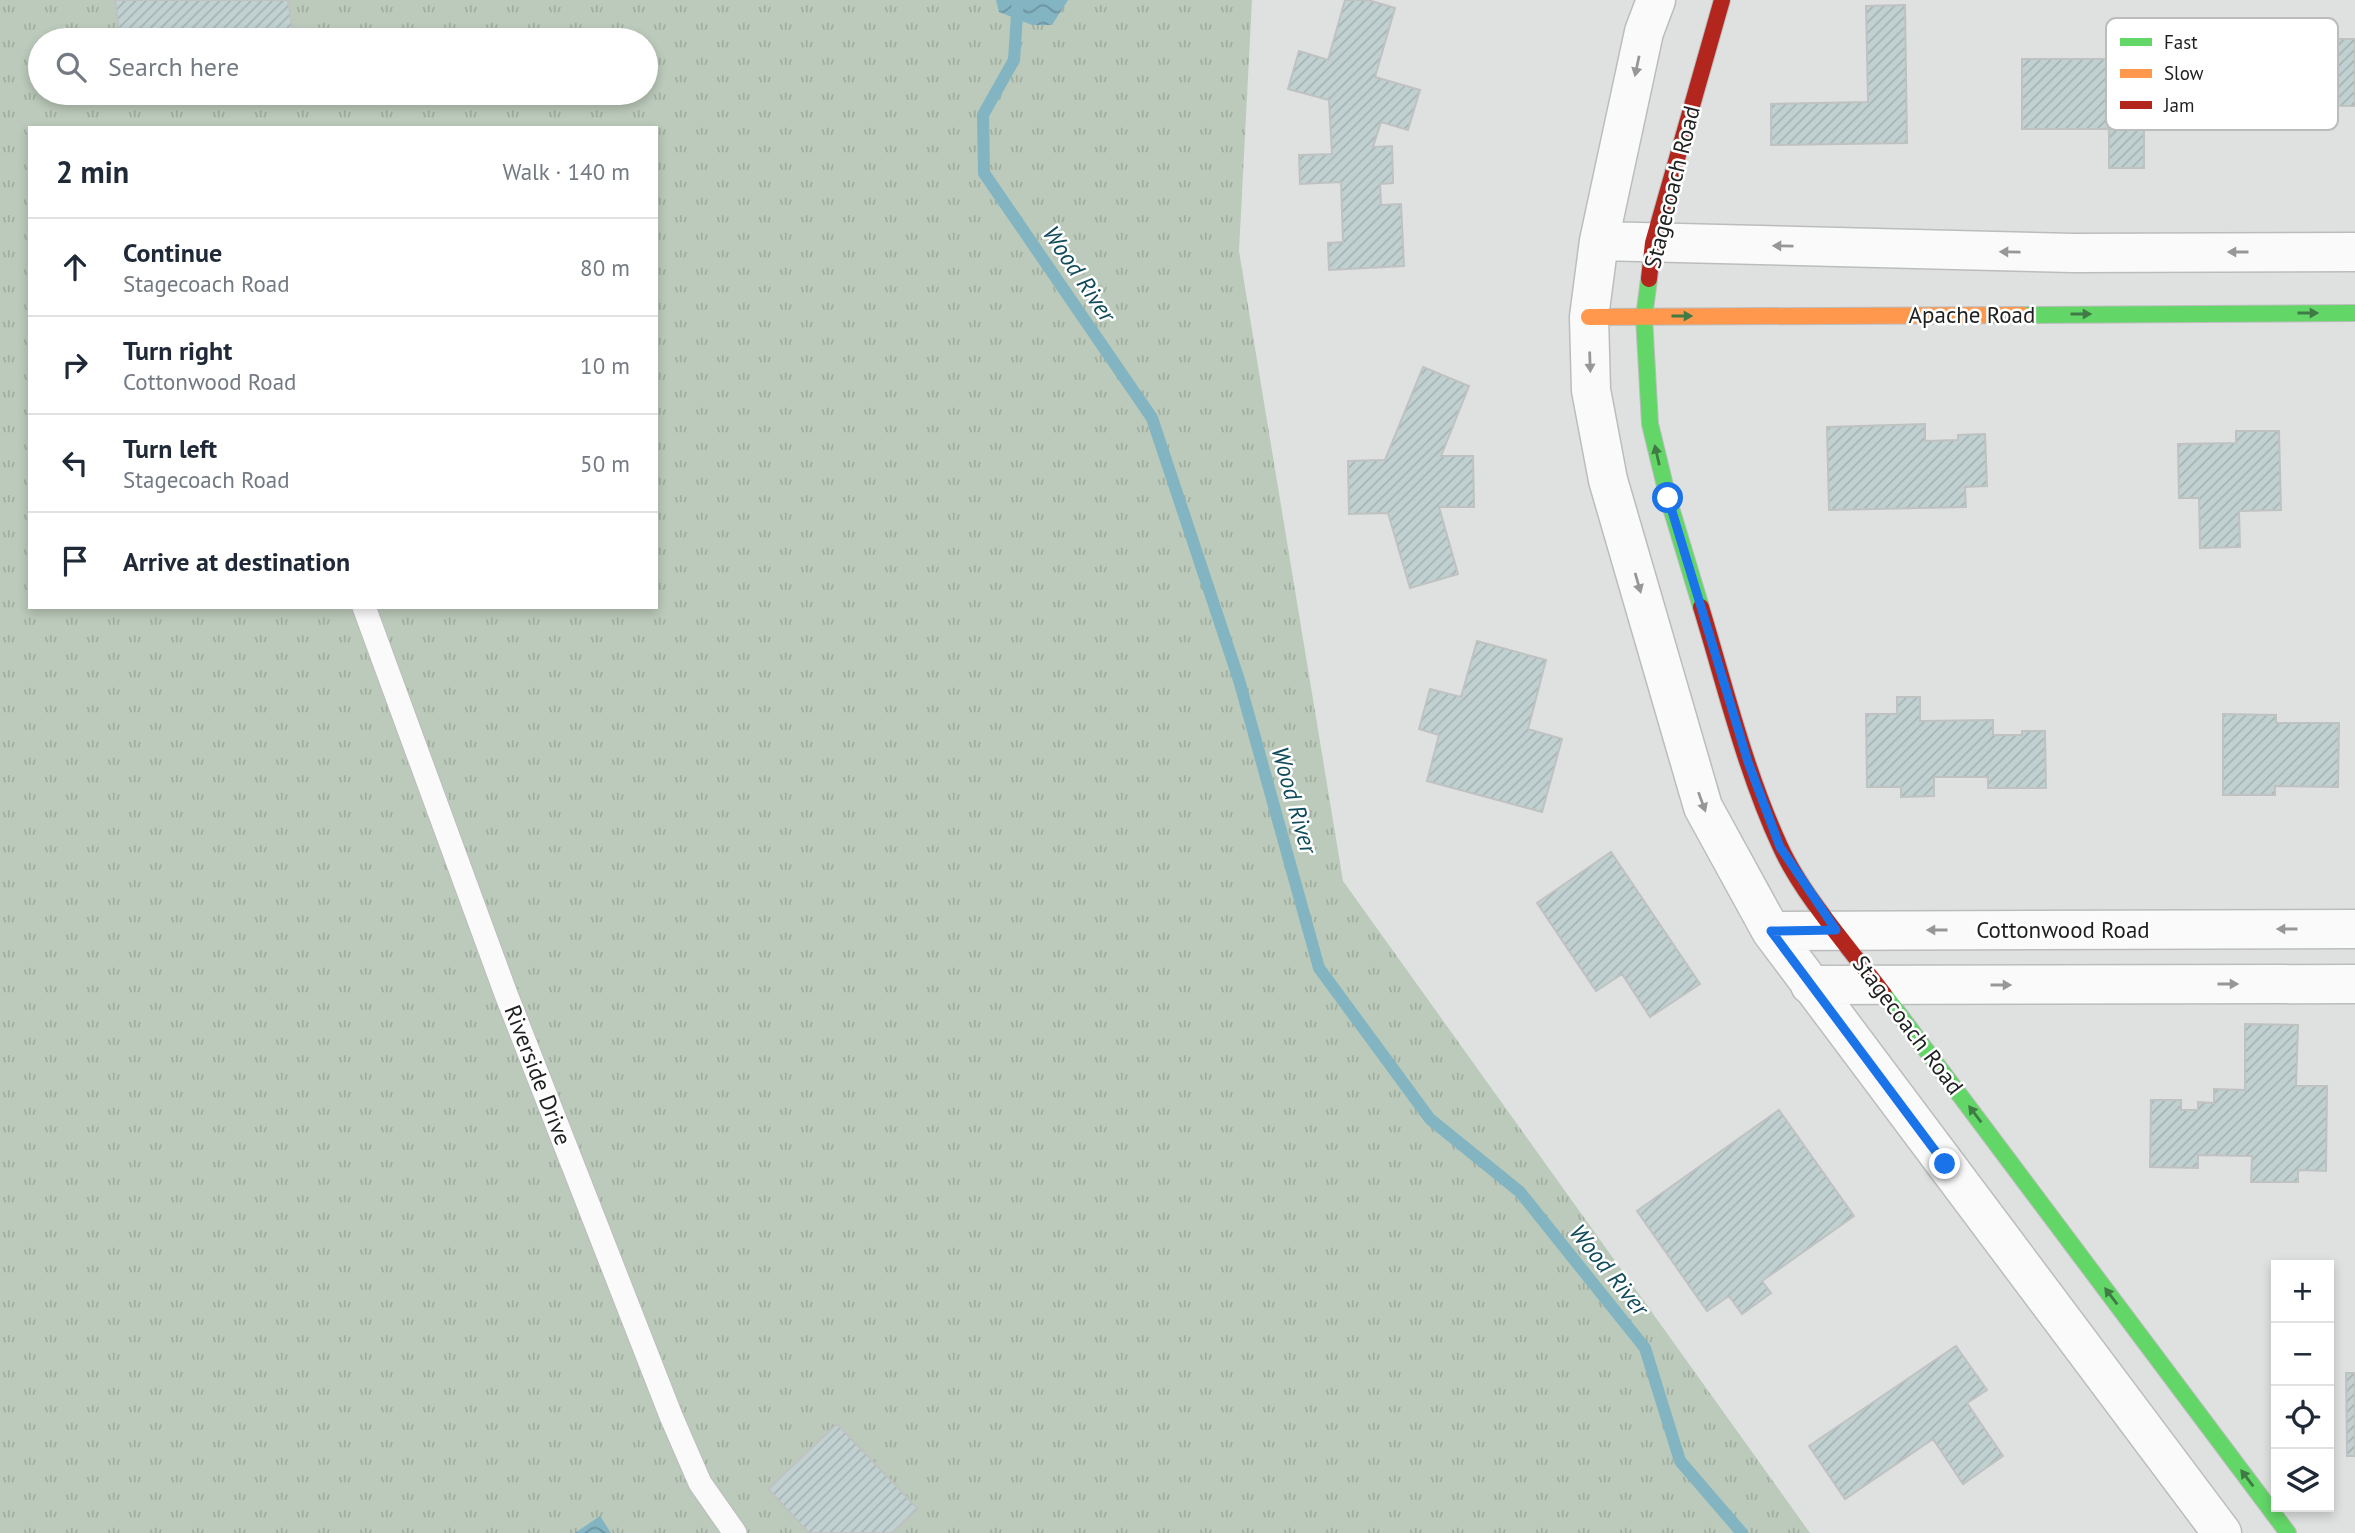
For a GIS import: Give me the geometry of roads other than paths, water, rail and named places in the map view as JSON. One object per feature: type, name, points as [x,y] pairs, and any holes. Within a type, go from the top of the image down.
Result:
[{"type":"street","points":[[1656,0],[1644,32],[1599,241],[1589,317],[1591,390],[1608,480],[1703,807],[1771,931],[2222,1533]]},
{"type":"street","name":"Stagecoach Road","points":[[1722,0],[1653,243],[1644,317],[1650,424],[1668,498],[1748,762],[1780,847],[1836,930],[2288,1533]]},
{"type":"street","points":[[1599,241],[2073,253],[2355,252]]},
{"type":"street","name":"Apache Road","points":[[1589,317],[2355,313]]},
{"type":"street","name":"Cottonwood Road","points":[[1771,931],[2355,929]]},
{"type":"street","points":[[1810,985],[2355,984]]},
{"type":"lane","name":"Riverside Drive","points":[[366,609],[506,994],[671,1416],[700,1483],[735,1533]]},
{"type":"water","points":[[996,0],[1068,0],[1052,25],[1032,25],[999,12]]},
{"type":"water","points":[[600,1516],[611,1533],[575,1533]]},
{"type":"waterway","name":"Wood River","points":[[1018,0],[1014,60],[983,115],[984,173],[1152,418],[1239,680],[1319,968],[1430,1119],[1520,1192],[1645,1348],[1680,1461],[1742,1533]]}]
